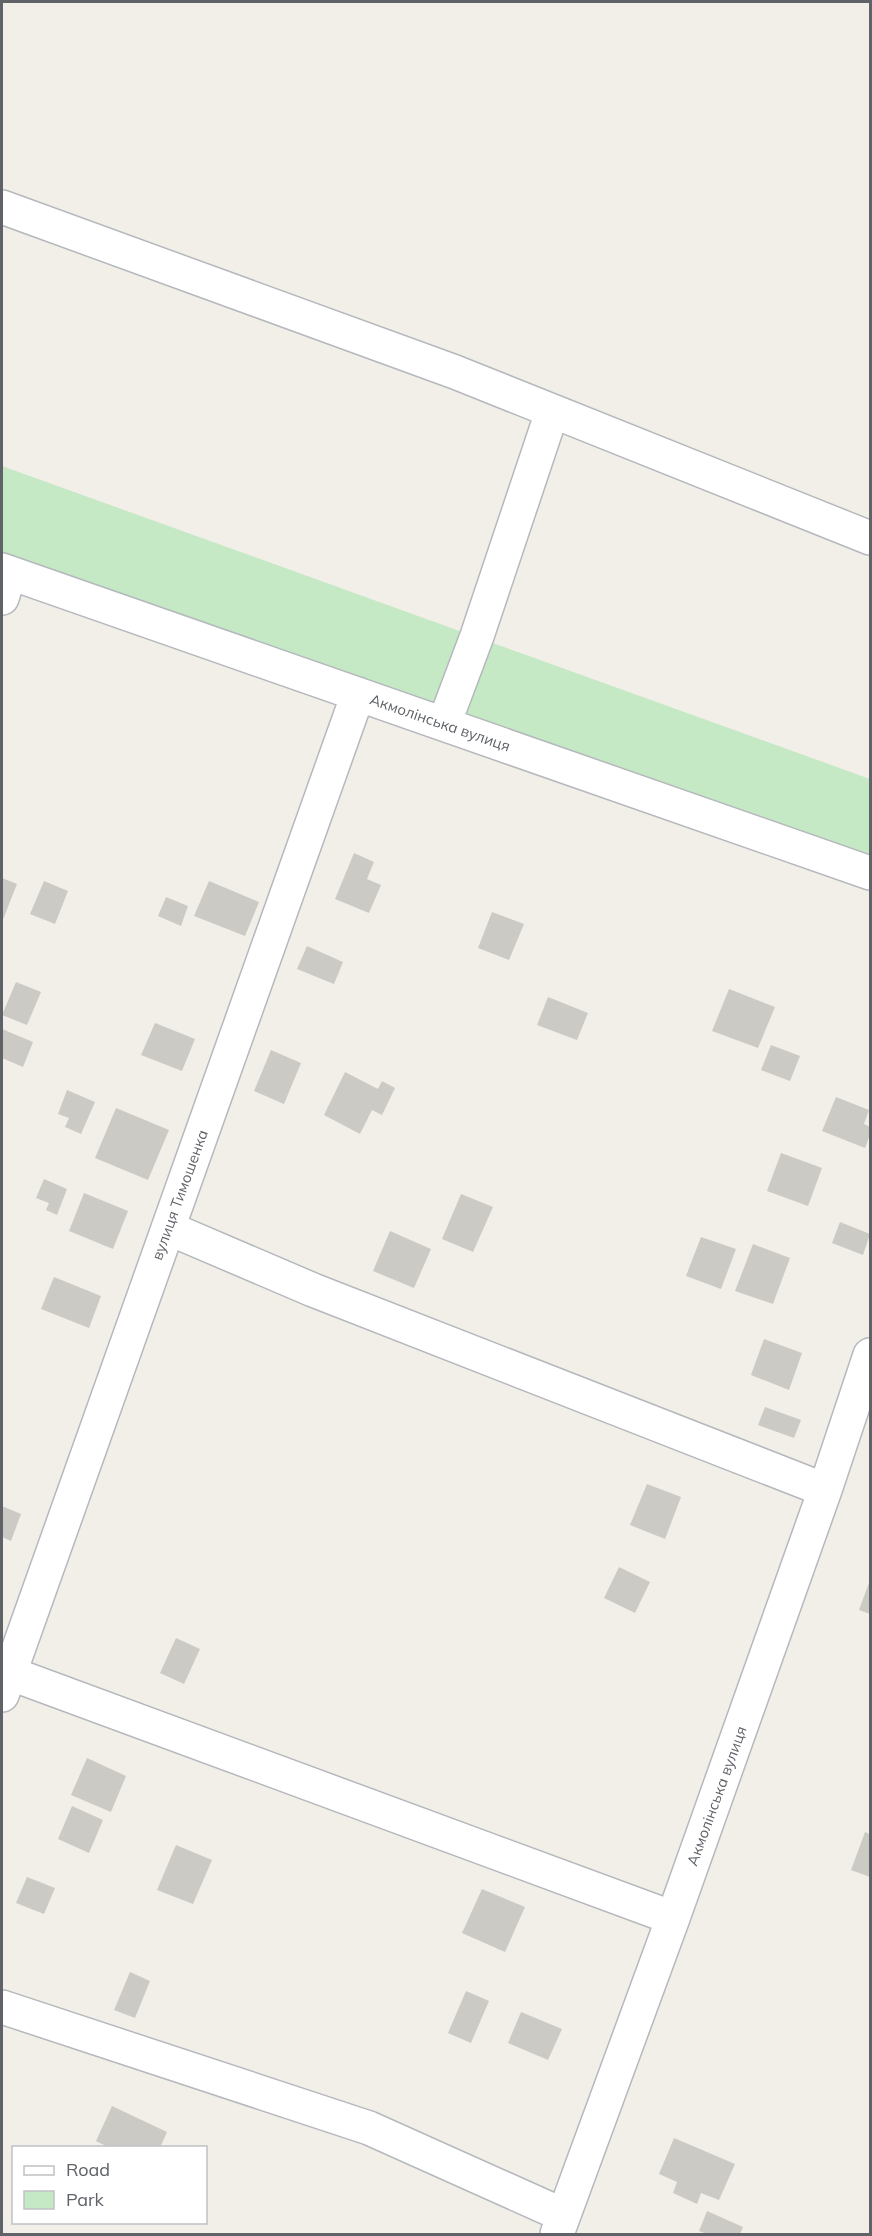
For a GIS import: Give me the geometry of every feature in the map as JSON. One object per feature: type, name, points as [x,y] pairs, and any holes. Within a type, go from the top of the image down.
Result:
[{"type":"street","points":[[2,207],[455,372],[870,538]]},
{"type":"street","points":[[444,724],[477,636],[552,412]]},
{"type":"street","name":"Акмолінська вулиця","points":[[4,580],[358,694],[870,873]]},
{"type":"street","name":"вулиця Тимошенка","points":[[5,1684],[358,694]]},
{"type":"street","points":[[168,1228],[313,1290],[825,1490]]},
{"type":"street","name":"Акмолінська вулиця","points":[[560,2225],[674,1918],[825,1490],[870,1355]]},
{"type":"street","points":[[5,1684],[674,1918]]},
{"type":"street","points":[[2,2007],[369,2128],[560,2225]]},
{"type":"green space","points":[[2,466],[870,779],[870,873],[11,573],[2,598]]},
{"type":"building","points":[[354,853],[374,862],[367,879],[381,885],[369,913],[335,899]]},
{"type":"building","points":[[2,878],[17,884],[2,922]]},
{"type":"building","points":[[44,881],[68,891],[55,924],[30,914]]},
{"type":"building","points":[[209,881],[259,902],[245,936],[194,916]]},
{"type":"building","points":[[166,897],[188,906],[181,926],[158,916]]},
{"type":"building","points":[[492,912],[524,924],[509,960],[478,948]]},
{"type":"building","points":[[307,946],[343,962],[334,984],[297,969]]},
{"type":"building","points":[[16,982],[41,992],[27,1025],[2,1015]]},
{"type":"building","points":[[729,989],[775,1007],[758,1048],[712,1031]]},
{"type":"building","points":[[548,997],[588,1013],[577,1040],[537,1025]]},
{"type":"building","points":[[155,1023],[195,1039],[182,1071],[141,1055]]},
{"type":"building","points":[[2,1029],[33,1042],[23,1067],[2,1058]]},
{"type":"building","points":[[771,1045],[800,1056],[790,1081],[761,1070]]},
{"type":"building","points":[[271,1050],[301,1063],[284,1104],[254,1091]]},
{"type":"building","points":[[345,1072],[378,1089],[382,1081],[395,1088],[382,1115],[372,1110],[360,1134],[324,1115]]},
{"type":"building","points":[[67,1090],[95,1102],[81,1134],[65,1127],[69,1118],[58,1114]]},
{"type":"building","points":[[836,1097],[869,1110],[864,1124],[870,1127],[870,1135],[865,1148],[822,1131]]},
{"type":"building","points":[[116,1108],[169,1130],[148,1180],[95,1158]]},
{"type":"building","points":[[781,1153],[822,1168],[808,1206],[767,1191]]},
{"type":"building","points":[[44,1179],[67,1189],[57,1215],[46,1210],[49,1203],[36,1198]]},
{"type":"building","points":[[84,1193],[128,1211],[113,1249],[69,1231]]},
{"type":"building","points":[[461,1194],[493,1207],[473,1252],[442,1239]]},
{"type":"building","points":[[840,1222],[870,1234],[863,1255],[832,1243]]},
{"type":"building","points":[[390,1231],[431,1249],[414,1288],[373,1271]]},
{"type":"building","points":[[701,1237],[736,1249],[721,1289],[686,1276]]},
{"type":"building","points":[[753,1244],[790,1258],[773,1304],[735,1291]]},
{"type":"building","points":[[54,1277],[101,1296],[89,1328],[41,1309]]},
{"type":"building","points":[[764,1339],[802,1353],[789,1390],[751,1375]]},
{"type":"building","points":[[765,1407],[801,1420],[794,1438],[758,1425]]},
{"type":"building","points":[[647,1484],[681,1497],[665,1539],[630,1525]]},
{"type":"building","points":[[2,1506],[21,1514],[11,1541],[2,1537]]},
{"type":"building","points":[[619,1567],[650,1582],[635,1613],[604,1598]]},
{"type":"building","points":[[870,1580],[870,1614],[859,1610]]},
{"type":"building","points":[[176,1638],[200,1649],[184,1684],[160,1673]]},
{"type":"building","points":[[87,1758],[126,1776],[111,1812],[71,1795]]},
{"type":"building","points":[[72,1806],[103,1820],[89,1853],[58,1839]]},
{"type":"building","points":[[865,1832],[870,1834],[870,1877],[851,1870]]},
{"type":"building","points":[[176,1845],[212,1860],[193,1904],[157,1890]]},
{"type":"building","points":[[27,1877],[55,1888],[44,1914],[16,1903]]},
{"type":"building","points":[[482,1889],[525,1907],[505,1952],[462,1933]]},
{"type":"building","points":[[130,1972],[150,1981],[135,2018],[114,2010]]},
{"type":"building","points":[[466,1991],[489,2001],[471,2043],[448,2033]]},
{"type":"building","points":[[521,2012],[562,2029],[548,2060],[508,2043]]},
{"type":"building","points":[[112,2106],[167,2132],[161,2146],[106,2146],[96,2141]]},
{"type":"building","points":[[674,2138],[735,2164],[719,2200],[701,2193],[697,2204],[673,2193],[677,2182],[659,2174]]},
{"type":"building","points":[[707,2211],[743,2227],[740,2234],[707,2234],[699,2231]]}]
